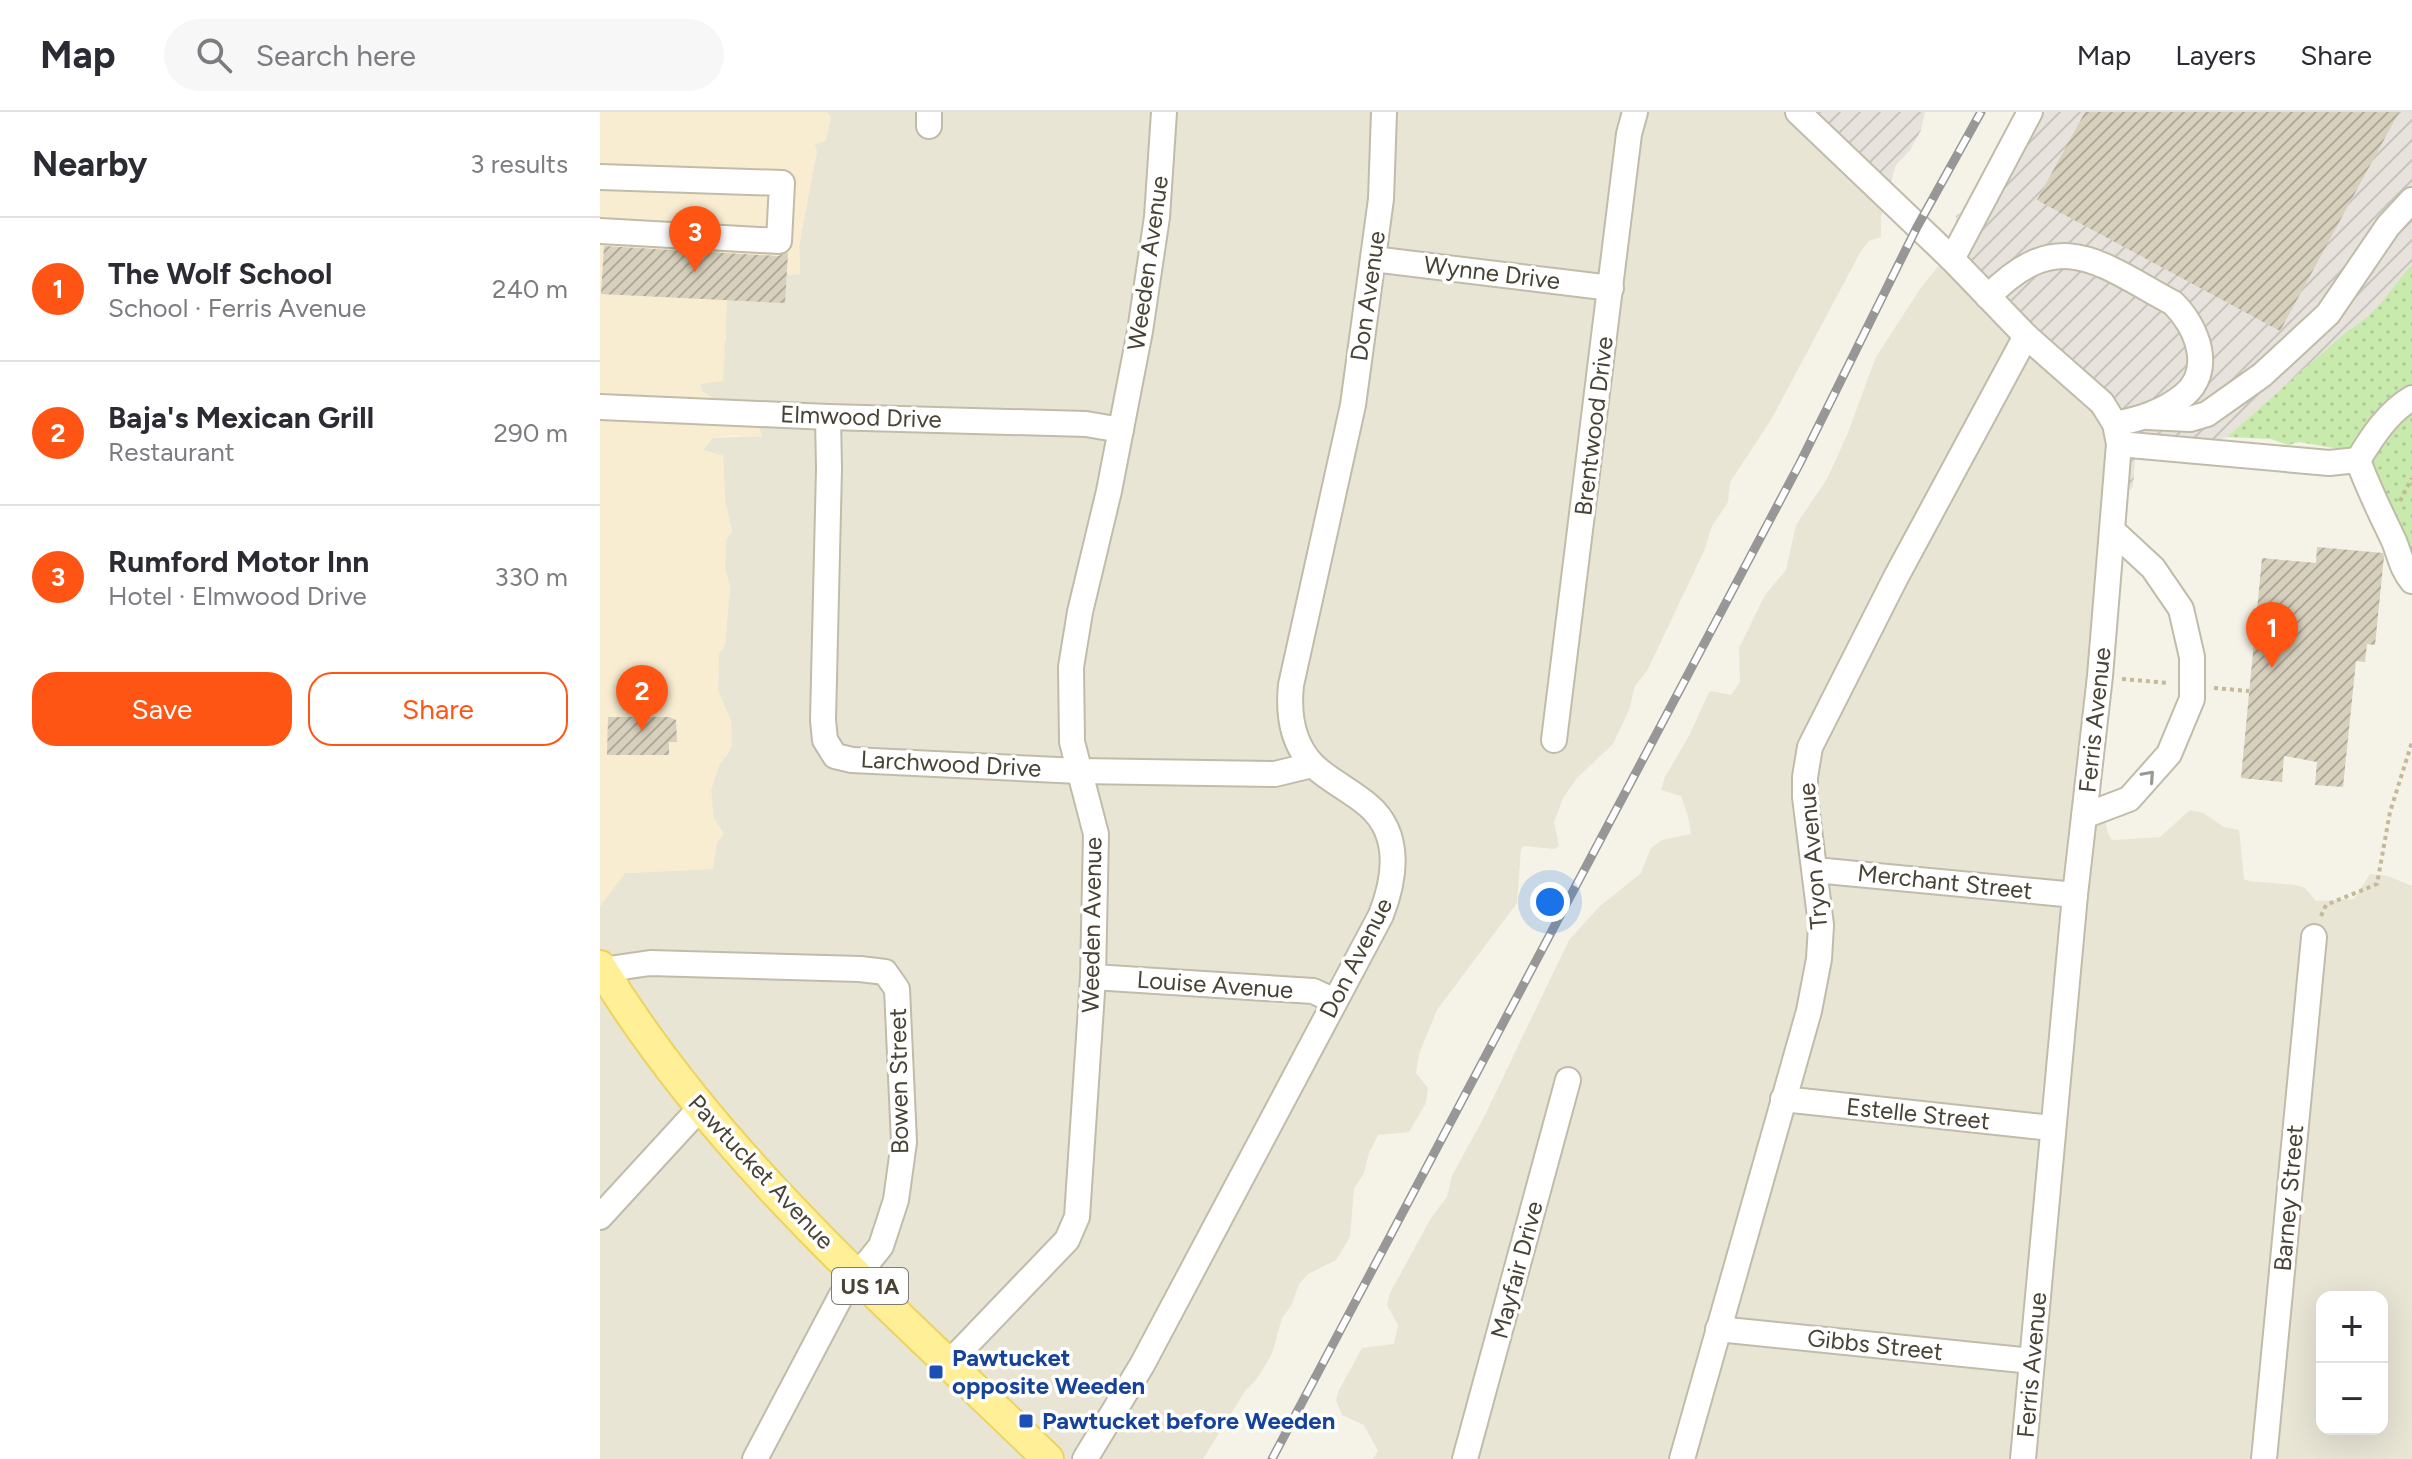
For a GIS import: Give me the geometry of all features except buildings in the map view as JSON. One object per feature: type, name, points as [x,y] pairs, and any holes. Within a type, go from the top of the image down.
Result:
[{"type":"main road","name":"Pawtucket Avenue","points":[[601,968],[648,1039],[700,1108],[755,1172],[1048,1459]]},
{"type":"street","name":"Weeden Avenue","points":[[949,1363],[1067,1240],[1077,1217],[1093,977],[1096,834],[1072,742],[1071,667],[1140,331],[1157,217],[1164,112]]},
{"type":"street","name":"Don Avenue","points":[[1085,1459],[1142,1365],[1381,915],[1391,889],[1394,863],[1389,835],[1371,808],[1312,765],[1296,738],[1288,712],[1291,685],[1353,405],[1381,199],[1384,112]]},
{"type":"street","name":"Brentwood Drive","points":[[1554,740],[1629,134],[1635,112]]},
{"type":"street","points":[[1798,112],[1952,259],[2026,336],[2102,403],[2117,434]]},
{"type":"street","points":[[1952,259],[2030,112]]},
{"type":"street","points":[[600,177],[782,183],[779,241],[600,231]]},
{"type":"street","points":[[2148,417],[2190,419],[2207,414],[2262,375],[2328,314],[2388,226],[2412,200]]},
{"type":"street","points":[[1988,297],[2005,280],[2034,261],[2068,254],[2100,263],[2173,303],[2195,335],[2200,352],[2196,380],[2185,395],[2117,434]]},
{"type":"street","name":"Wynne Drive","points":[[1373,259],[1611,288]]},
{"type":"street","name":"Tryon Avenue","points":[[1682,1459],[1809,1011],[1819,959],[1821,925],[1805,797],[1810,747],[1896,577],[2026,336]]},
{"type":"street","points":[[2412,398],[2371,438],[2358,460],[2372,500],[2395,544],[2404,571],[2412,581]]},
{"type":"street","name":"Elmwood Drive","points":[[600,407],[1086,424],[1121,430]]},
{"type":"street","name":"Larchwood Drive","points":[[828,417],[823,720],[825,740],[835,756],[852,760],[1079,771],[1275,774],[1312,765]]},
{"type":"street","points":[[2117,434],[2329,463],[2358,460]]},
{"type":"street","name":"Ferris Avenue","points":[[2023,1459],[2052,1128],[2113,531],[2117,434]]},
{"type":"street","points":[[2084,816],[2129,799],[2169,754],[2192,699],[2192,657],[2181,609],[2153,568],[2113,531]]},
{"type":"street","name":"Merchant Street","points":[[1815,870],[2075,895]]},
{"type":"street","name":"Barney Street","points":[[2264,1459],[2314,937]]},
{"type":"street","name":"Bowen Street","points":[[601,968],[650,963],[885,972],[897,989],[904,1142],[896,1200],[881,1246],[859,1275]]},
{"type":"street","name":"Louise Avenue","points":[[1093,977],[1313,991],[1335,1001]]},
{"type":"street","name":"Mayfair Drive","points":[[1465,1459],[1568,1080]]},
{"type":"street","name":"Estelle Street","points":[[1783,1099],[2052,1128]]},
{"type":"street","points":[[600,1217],[700,1108]]},
{"type":"street","points":[[755,1459],[841,1296],[859,1275]]},
{"type":"street","name":"Gibbs Street","points":[[1718,1329],[2032,1361]]},
{"type":"path","points":[[2314,937],[2326,905],[2377,884],[2390,812],[2412,742]]},
{"type":"shaded area","points":[[600,112],[827,112],[831,117],[826,141],[815,144],[817,152],[799,247],[800,274],[732,278],[728,281],[723,381],[700,384],[702,391],[712,398],[762,404],[755,418],[762,437],[732,435],[713,438],[703,450],[723,456],[725,501],[732,531],[726,540],[725,568],[730,587],[725,645],[719,654],[718,691],[731,721],[732,746],[719,765],[711,790],[714,818],[724,834],[717,842],[713,869],[625,873],[600,906]]},
{"type":"shaded area","points":[[827,112],[1791,112],[1885,207],[1881,216],[1881,237],[1869,241],[1861,251],[1771,420],[1730,482],[1728,502],[1712,526],[1704,551],[1647,671],[1635,686],[1629,710],[1613,744],[1577,778],[1563,798],[1554,822],[1559,846],[1554,849],[1524,846],[1521,849],[1517,903],[1437,1010],[1419,1054],[1416,1073],[1428,1088],[1426,1103],[1409,1132],[1378,1135],[1364,1173],[1354,1189],[1350,1237],[1336,1260],[1308,1274],[1299,1284],[1291,1306],[1282,1318],[1272,1354],[1203,1459],[600,1459],[600,906],[625,873],[713,869],[711,790],[719,765],[729,752],[731,721],[718,691],[719,654],[725,645],[730,587],[725,568],[726,540],[732,531],[725,501],[723,456],[703,450],[713,438],[762,436],[755,418],[761,404],[712,398],[702,391],[700,384],[726,340],[728,281],[732,278],[800,274],[799,247],[815,144],[831,118]]},
{"type":"shaded area","points":[[1791,112],[1925,112],[1921,130],[1910,150],[1896,165],[1886,197]]},
{"type":"shaded area","points":[[2016,112],[2412,112],[2412,264],[2378,308],[2347,331],[2227,437],[2209,444],[2136,449],[2133,487],[2124,495],[2111,440],[2096,415],[1944,259],[1956,228],[1956,216],[1962,212]]},
{"type":"shaded area","points":[[1944,259],[2096,415],[2111,440],[2093,774],[2103,799],[2107,831],[2112,840],[2160,837],[2190,810],[2203,813],[2224,827],[2239,830],[2244,879],[2249,881],[2295,885],[2305,888],[2316,901],[2354,899],[2370,874],[2388,876],[2412,886],[2412,1459],[1373,1459],[1378,1451],[1364,1425],[1342,1415],[1336,1400],[1362,1348],[1394,1344],[1398,1325],[1387,1305],[1390,1293],[1431,1218],[1447,1197],[1452,1176],[1484,1117],[1569,940],[1599,907],[1641,873],[1651,848],[1662,840],[1691,834],[1681,796],[1661,790],[1665,777],[1689,736],[1708,694],[1711,691],[1731,695],[1740,682],[1739,648],[1765,595],[1786,570],[1796,525],[1827,479],[1876,357],[1920,289]]},
{"type":"green space","points":[[2412,264],[2412,576],[2346,450],[2299,442],[2288,445],[2271,439],[2227,437],[2366,317]]},
{"type":"railway","points":[[1272,1459],[1800,463],[1917,227],[1981,112]]},
{"type":"place","name":"Rumford Motor Inn","points":[[695,272]]},
{"type":"place","name":"The Wolf School","points":[[2272,668]]},
{"type":"place","name":"Baja's Mexican Grill","points":[[642,731]]},
{"type":"place","name":"Pawtucket opposite Weeden","points":[[936,1372]]},
{"type":"place","name":"Pawtucket before Weeden","points":[[1026,1421]]}]
